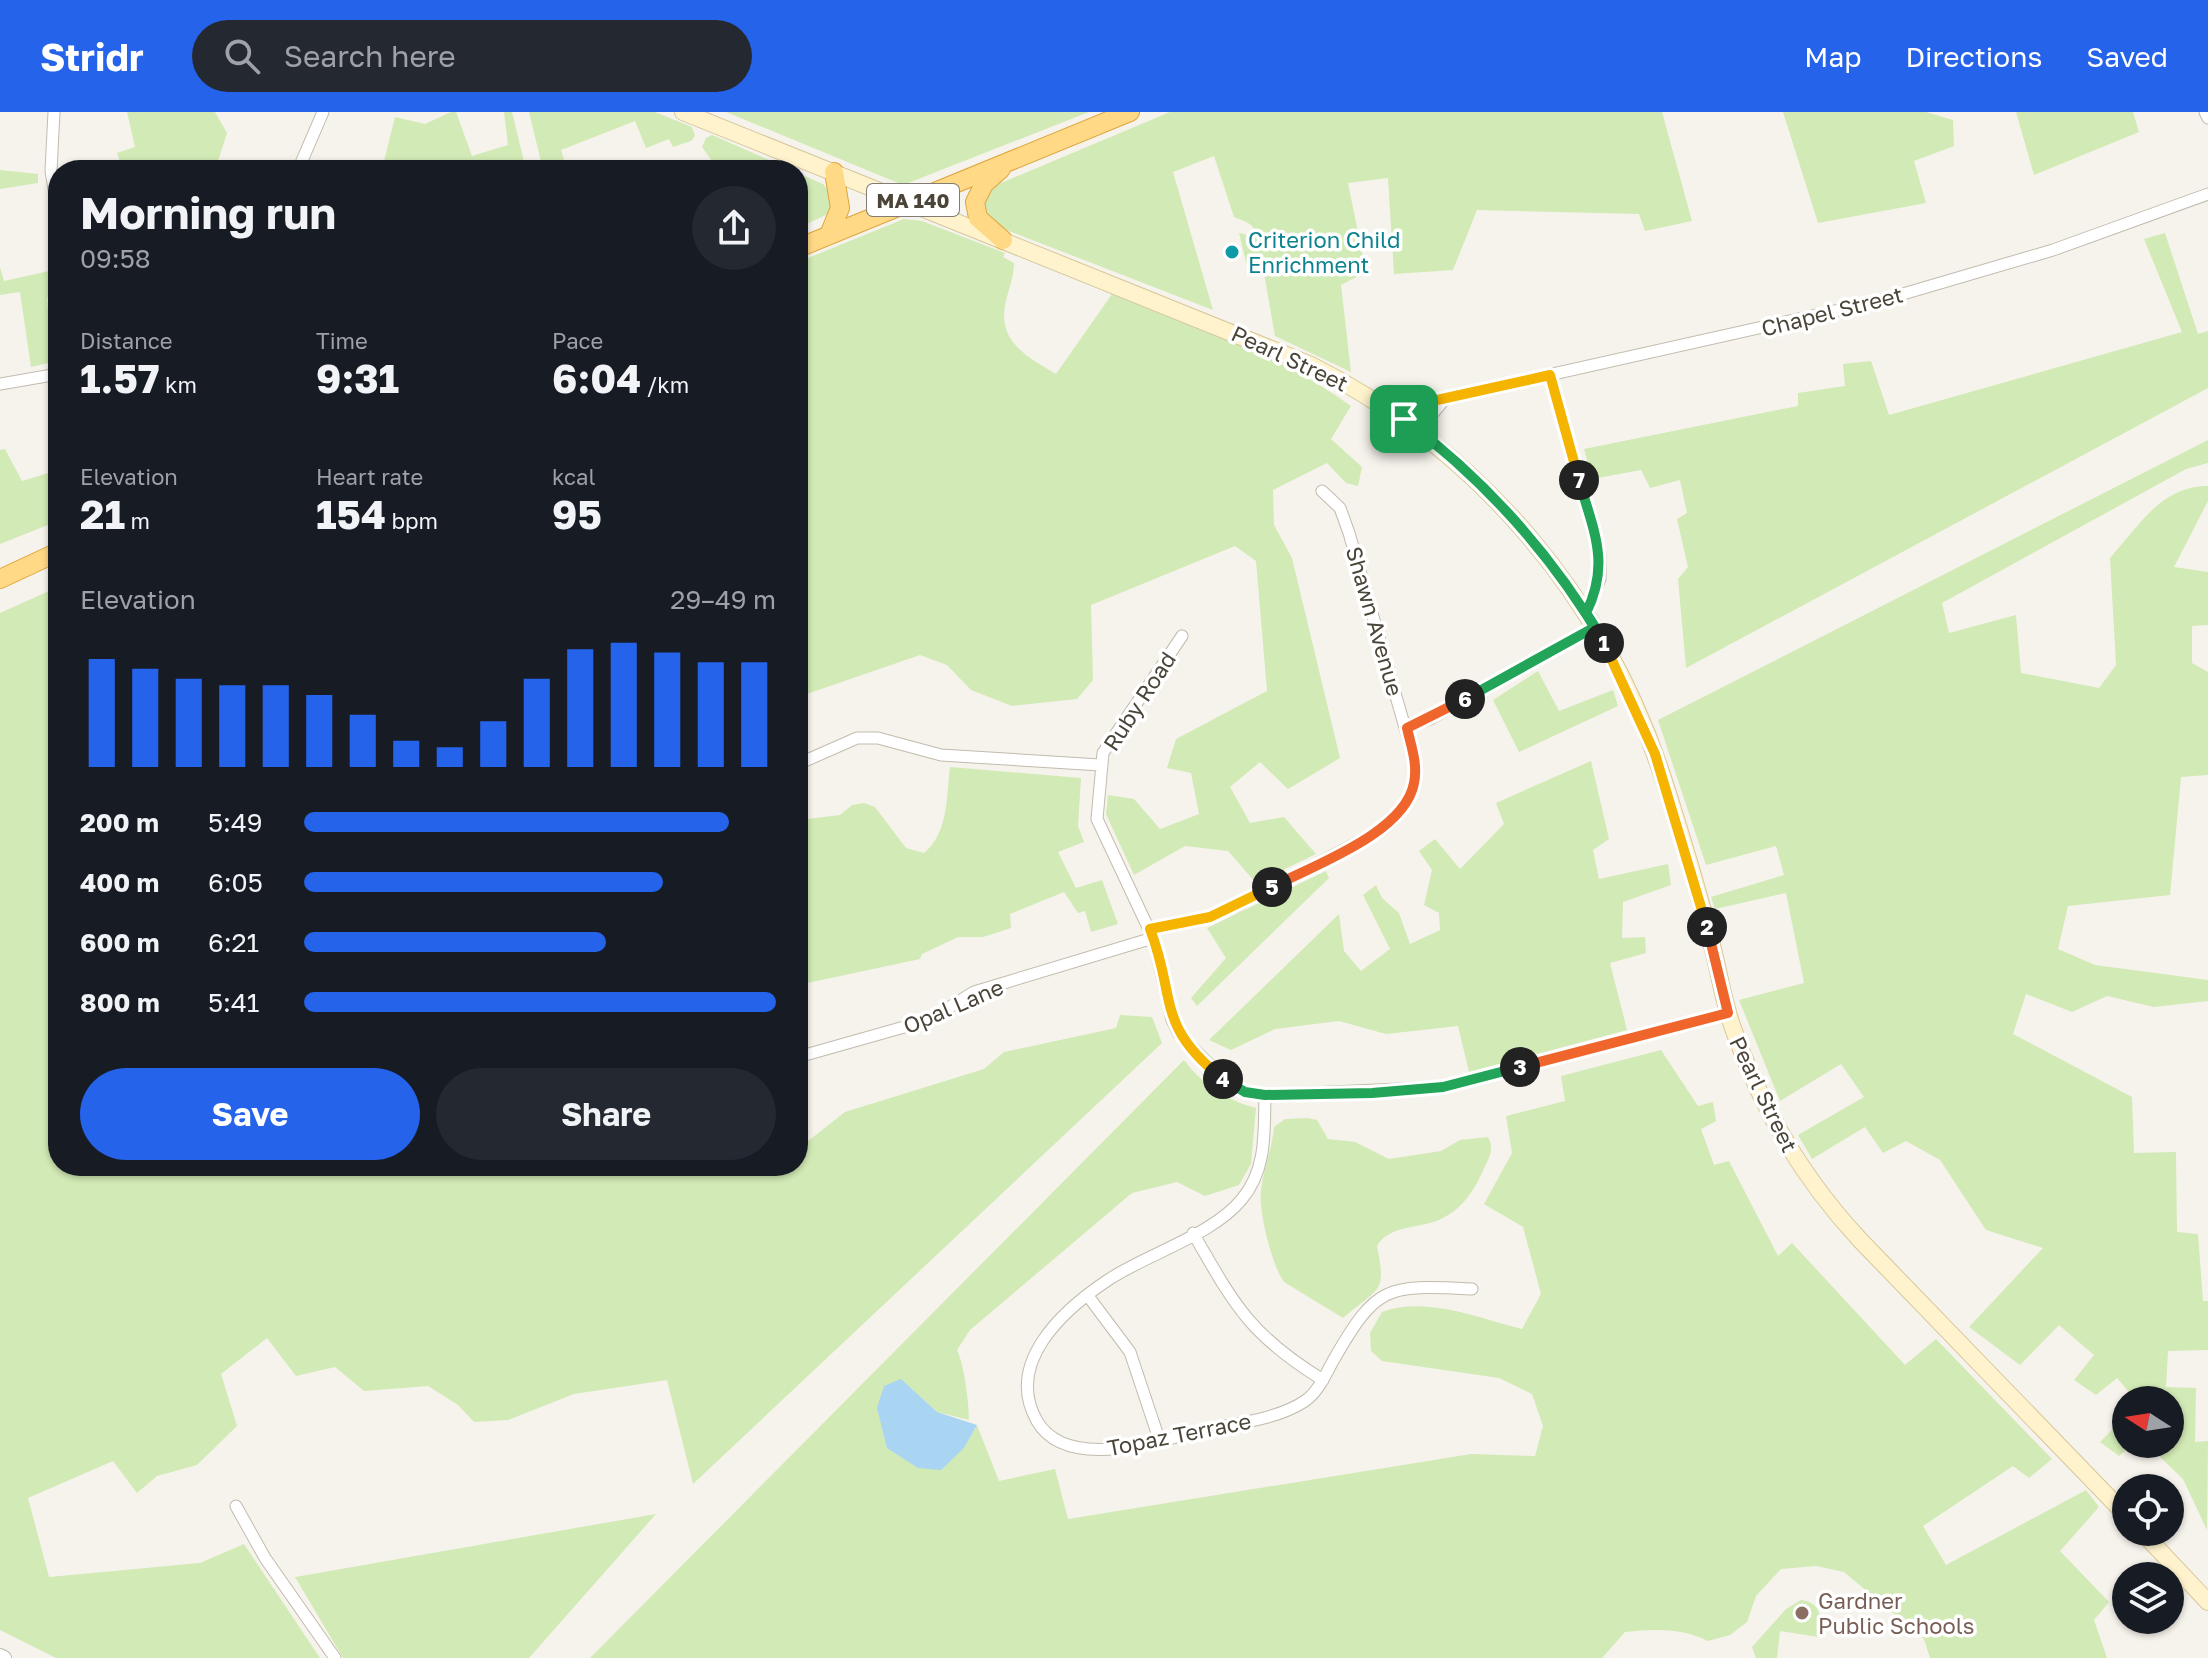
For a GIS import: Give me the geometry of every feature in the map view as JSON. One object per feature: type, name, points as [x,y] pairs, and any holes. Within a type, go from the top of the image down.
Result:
[{"type":"highway","name":"MA 140","points":[[808,244],[1130,112]]},
{"type":"highway","points":[[1003,240],[978,218],[975,202],[984,184],[1012,160]]},
{"type":"highway","points":[[829,235],[840,208],[834,172]]},
{"type":"highway","points":[[0,579],[48,557]]},
{"type":"main road","name":"Pearl Street","points":[[683,112],[804,160]]},
{"type":"main road","name":"Pearl Street","points":[[808,162],[1269,346],[1346,383],[1419,430],[1514,518],[1550,561],[1590,620],[1625,683],[1655,754],[1712,945],[1728,1013],[1769,1112],[1795,1159],[1826,1202],[2112,1500]]},
{"type":"main road","points":[[2155,1546],[2208,1602]]},
{"type":"street","points":[[52,160],[54,112]]},
{"type":"street","points":[[302,160],[323,112]]},
{"type":"street","points":[[2205,112],[2208,118]]},
{"type":"street","name":"Chapel Street","points":[[1404,419],[1416,407],[1448,398],[1890,298],[2053,250],[2208,194]]},
{"type":"street","points":[[1407,728],[1430,719],[1590,620],[1600,579],[1600,556],[1550,375]]},
{"type":"street","points":[[0,384],[48,376]]},
{"type":"street","points":[[1419,430],[1448,398]]},
{"type":"street","name":"Shawn Avenue","points":[[1152,934],[1237,906],[1392,822],[1407,804],[1414,782],[1414,759],[1407,728],[1345,520],[1340,508],[1322,491]]},
{"type":"street","name":"Ruby Road","points":[[1182,636],[1108,743],[1100,765],[1097,819],[1152,934],[1172,1020],[1179,1034],[1220,1077],[1245,1092],[1265,1095],[1443,1087],[1728,1013]]},
{"type":"street","points":[[808,760],[857,738],[878,738],[941,755],[1100,765]]},
{"type":"street","name":"Opal Lane","points":[[808,1054],[929,1020],[974,992],[1152,934]]},
{"type":"street","name":"Topaz Terrace","points":[[1265,1095],[1263,1145],[1255,1180],[1241,1201],[1193,1233],[1107,1280],[1036,1346],[1027,1375],[1029,1398],[1038,1423],[1054,1437],[1082,1451],[1120,1449],[1282,1413],[1307,1400],[1323,1380],[1371,1302],[1396,1288],[1472,1289]]},
{"type":"street","points":[[1193,1233],[1250,1326],[1280,1354],[1323,1380]]},
{"type":"street","points":[[1088,1296],[1130,1352],[1159,1439]]},
{"type":"street","points":[[236,1506],[265,1558],[335,1658]]},
{"type":"green space","points":[[127,112],[215,112],[227,133],[218,160],[119,160],[117,153],[135,147]]},
{"type":"green space","points":[[456,112],[472,156],[508,145],[504,112],[512,112],[524,160],[384,160],[395,117],[425,124]]},
{"type":"green space","points":[[529,112],[655,112],[692,127],[695,136],[691,141],[673,147],[669,139],[646,148],[635,121],[561,150],[564,160],[541,160]]},
{"type":"green space","points":[[726,112],[1089,112],[903,185]]},
{"type":"green space","points":[[1170,112],[1662,112],[1692,221],[1645,231],[1639,214],[1477,210],[1453,270],[1394,274],[1388,178],[1348,183],[1366,272],[1341,285],[1351,372],[1275,336],[1262,262],[1247,266],[1239,233],[1257,237],[1256,232],[1249,224],[1234,217],[1214,156],[1173,172],[1213,310],[1004,229],[982,212],[989,188]]},
{"type":"green space","points":[[1783,112],[1926,112],[1953,120],[1954,146],[1914,161],[1926,203],[1818,223]]},
{"type":"green space","points":[[2016,112],[2133,112],[2139,132],[2034,175]]},
{"type":"green space","points":[[712,135],[769,160],[711,160],[702,147],[706,138]]},
{"type":"green space","points":[[0,170],[38,174],[38,183],[0,189]]},
{"type":"green space","points":[[808,177],[823,184],[833,197],[830,213],[808,223]]},
{"type":"green space","points":[[904,219],[922,221],[1005,253],[1003,257],[1014,263],[1004,315],[1005,327],[1024,354],[1056,374],[1112,294],[1266,356],[1351,406],[1331,439],[1362,467],[1358,486],[1346,483],[1327,463],[1273,490],[1274,525],[1292,558],[1340,758],[1288,789],[1260,762],[1230,787],[1250,823],[1284,817],[1316,854],[1256,883],[1228,851],[1185,846],[1134,875],[1106,814],[1108,795],[1134,799],[1160,829],[1199,814],[1191,773],[1167,768],[1176,739],[1267,691],[1256,561],[1235,546],[1091,605],[1093,680],[1077,699],[1012,706],[971,690],[947,665],[920,655],[808,694],[808,258]]},
{"type":"green space","points":[[2165,233],[2198,334],[2208,331],[2208,388],[1686,668],[1678,579],[1688,567],[1677,519],[1687,513],[1680,480],[1650,488],[1641,470],[1592,479],[1584,449],[1798,406],[1798,393],[1845,386],[1843,364],[1871,361],[1889,415],[2182,332],[2144,239]]},
{"type":"green space","points":[[0,267],[4,281],[48,271],[48,363],[31,367],[20,292],[0,295]]},
{"type":"green space","points":[[2208,440],[2208,463],[2186,469],[1942,603],[1949,633],[2016,615],[2021,673],[2099,688],[2116,665],[2110,558],[2141,521],[2164,500],[2191,488],[2208,486],[2208,501],[2174,567],[2208,572],[2208,625],[2192,626],[2192,663],[2208,672],[2208,775],[2181,777],[2170,895],[2068,906],[2058,949],[2095,965],[2208,980],[2208,1001],[2154,1007],[2107,996],[2072,1012],[2026,994],[2013,1034],[2132,1097],[2134,1153],[2176,1152],[2177,1232],[2198,1234],[2203,1301],[2208,1301],[2208,1350],[2168,1351],[2166,1386],[2124,1386],[2117,1378],[2096,1395],[2074,1380],[2094,1355],[2059,1325],[2020,1365],[1969,1327],[2043,1248],[1986,1230],[1940,1160],[1906,1141],[1883,1153],[1865,1127],[1812,1159],[1798,1135],[1864,1097],[1841,1064],[1780,1101],[1739,1000],[1804,983],[1786,893],[1715,909],[1711,897],[1784,875],[1776,846],[1706,865],[1658,720]]},
{"type":"green space","points":[[5,449],[22,481],[48,473],[48,525],[0,544],[0,450]]},
{"type":"green space","points":[[48,591],[48,1176],[808,1176],[808,1141],[845,1112],[984,1069],[1004,1052],[1116,1028],[1120,1015],[1152,1017],[1162,1043],[693,1484],[667,1380],[574,1394],[508,1420],[474,1422],[458,1405],[428,1386],[364,1391],[335,1367],[296,1376],[267,1338],[221,1374],[237,1426],[197,1465],[157,1476],[137,1493],[113,1461],[28,1498],[49,1577],[200,1563],[244,1544],[320,1658],[56,1658],[0,1630],[0,613]]},
{"type":"green space","points":[[1538,671],[1559,711],[1613,690],[1618,706],[1519,752],[1493,700]]},
{"type":"green space","points":[[1591,761],[1609,839],[1593,850],[1599,879],[1668,864],[1671,885],[1623,902],[1622,938],[1645,937],[1646,953],[1610,963],[1627,1030],[1469,1072],[1458,1026],[1386,1034],[1339,1021],[1275,1029],[1231,1050],[1209,1040],[1339,914],[1344,951],[1361,971],[1390,949],[1363,895],[1376,885],[1382,898],[1399,913],[1410,944],[1440,930],[1439,913],[1424,905],[1432,870],[1419,851],[1435,839],[1460,869],[1504,824],[1496,803]]},
{"type":"green space","points":[[950,767],[1081,778],[1078,826],[1084,842],[1058,852],[1076,888],[1102,880],[1118,924],[1091,932],[1085,911],[1078,913],[1064,892],[1010,914],[1011,928],[983,937],[958,937],[922,954],[920,959],[808,983],[808,819],[840,815],[852,805],[864,803],[875,807],[906,848],[924,853],[938,835],[947,802]]},
{"type":"green space","points":[[1326,871],[1329,878],[1197,1006],[1191,998],[1226,958],[1207,928]]},
{"type":"green space","points":[[1661,1050],[1698,1106],[1713,1102],[1716,1121],[1701,1129],[1714,1165],[1729,1161],[1778,1256],[1792,1243],[1905,1365],[1936,1339],[2052,1459],[2029,1478],[2013,1466],[1923,1526],[1946,1565],[2086,1490],[2099,1507],[2060,1551],[2109,1602],[2094,1620],[2107,1658],[1930,1658],[1924,1639],[1844,1572],[1816,1566],[1781,1569],[1756,1596],[1747,1622],[1730,1635],[1708,1641],[1668,1630],[1625,1632],[1602,1658],[590,1658],[1184,1060],[1216,1090],[1256,1108],[1251,1164],[1239,1185],[1205,1196],[1177,1182],[1132,1193],[970,1330],[957,1350],[966,1384],[969,1420],[937,1412],[901,1379],[964,1448],[977,1425],[999,1481],[1055,1469],[1068,1519],[1471,1454],[1535,1456],[1543,1426],[1532,1394],[1499,1378],[1382,1361],[1371,1351],[1370,1333],[1382,1312],[1417,1306],[1452,1310],[1522,1329],[1541,1294],[1523,1227],[1484,1204],[1512,1153],[1506,1116],[1565,1101],[1561,1076]]},
{"type":"green space","points":[[1285,1119],[1317,1120],[1328,1139],[1355,1142],[1389,1159],[1441,1151],[1460,1140],[1488,1137],[1491,1145],[1490,1155],[1478,1181],[1458,1208],[1435,1221],[1398,1230],[1382,1239],[1377,1246],[1380,1282],[1372,1294],[1343,1318],[1284,1282],[1275,1264],[1264,1224],[1261,1190],[1274,1127]]},
{"type":"green space","points":[[2184,1388],[2196,1388],[2195,1442],[2208,1441],[2207,1530],[2184,1481],[2184,1474],[2178,1474],[2161,1458],[2184,1458]]},
{"type":"green space","points":[[2112,1430],[2112,1451],[2100,1442]]},
{"type":"green space","points":[[656,1514],[529,1658],[343,1658],[295,1577]]},
{"type":"green space","points":[[1801,1600],[1817,1608],[1819,1637],[1780,1631],[1777,1658],[1756,1658],[1752,1647],[1786,1609]]},
{"type":"water","points":[[901,1379],[937,1412],[977,1425],[964,1448],[941,1470],[918,1468],[887,1448],[877,1408],[884,1386]]},
{"type":"place","name":"Criterion Child Enrichment","points":[[1232,252]]},
{"type":"place","name":"Gardner Public Schools","points":[[1802,1613]]},
{"type":"route","points":[[1404,419],[1416,407],[1428,402],[1550,375],[1600,556],[1600,579],[1594,598],[1586,613],[1595,627],[1430,719],[1407,728],[1414,759],[1414,782],[1407,804],[1383,829],[1237,906],[1195,921],[1150,929],[1172,1020],[1179,1034],[1220,1077],[1245,1092],[1265,1095],[1372,1093],[1443,1087],[1728,1013],[1712,945],[1665,785],[1646,730],[1615,663],[1595,627],[1594,626],[1580,602],[1514,518],[1473,476],[1404,419]]}]
